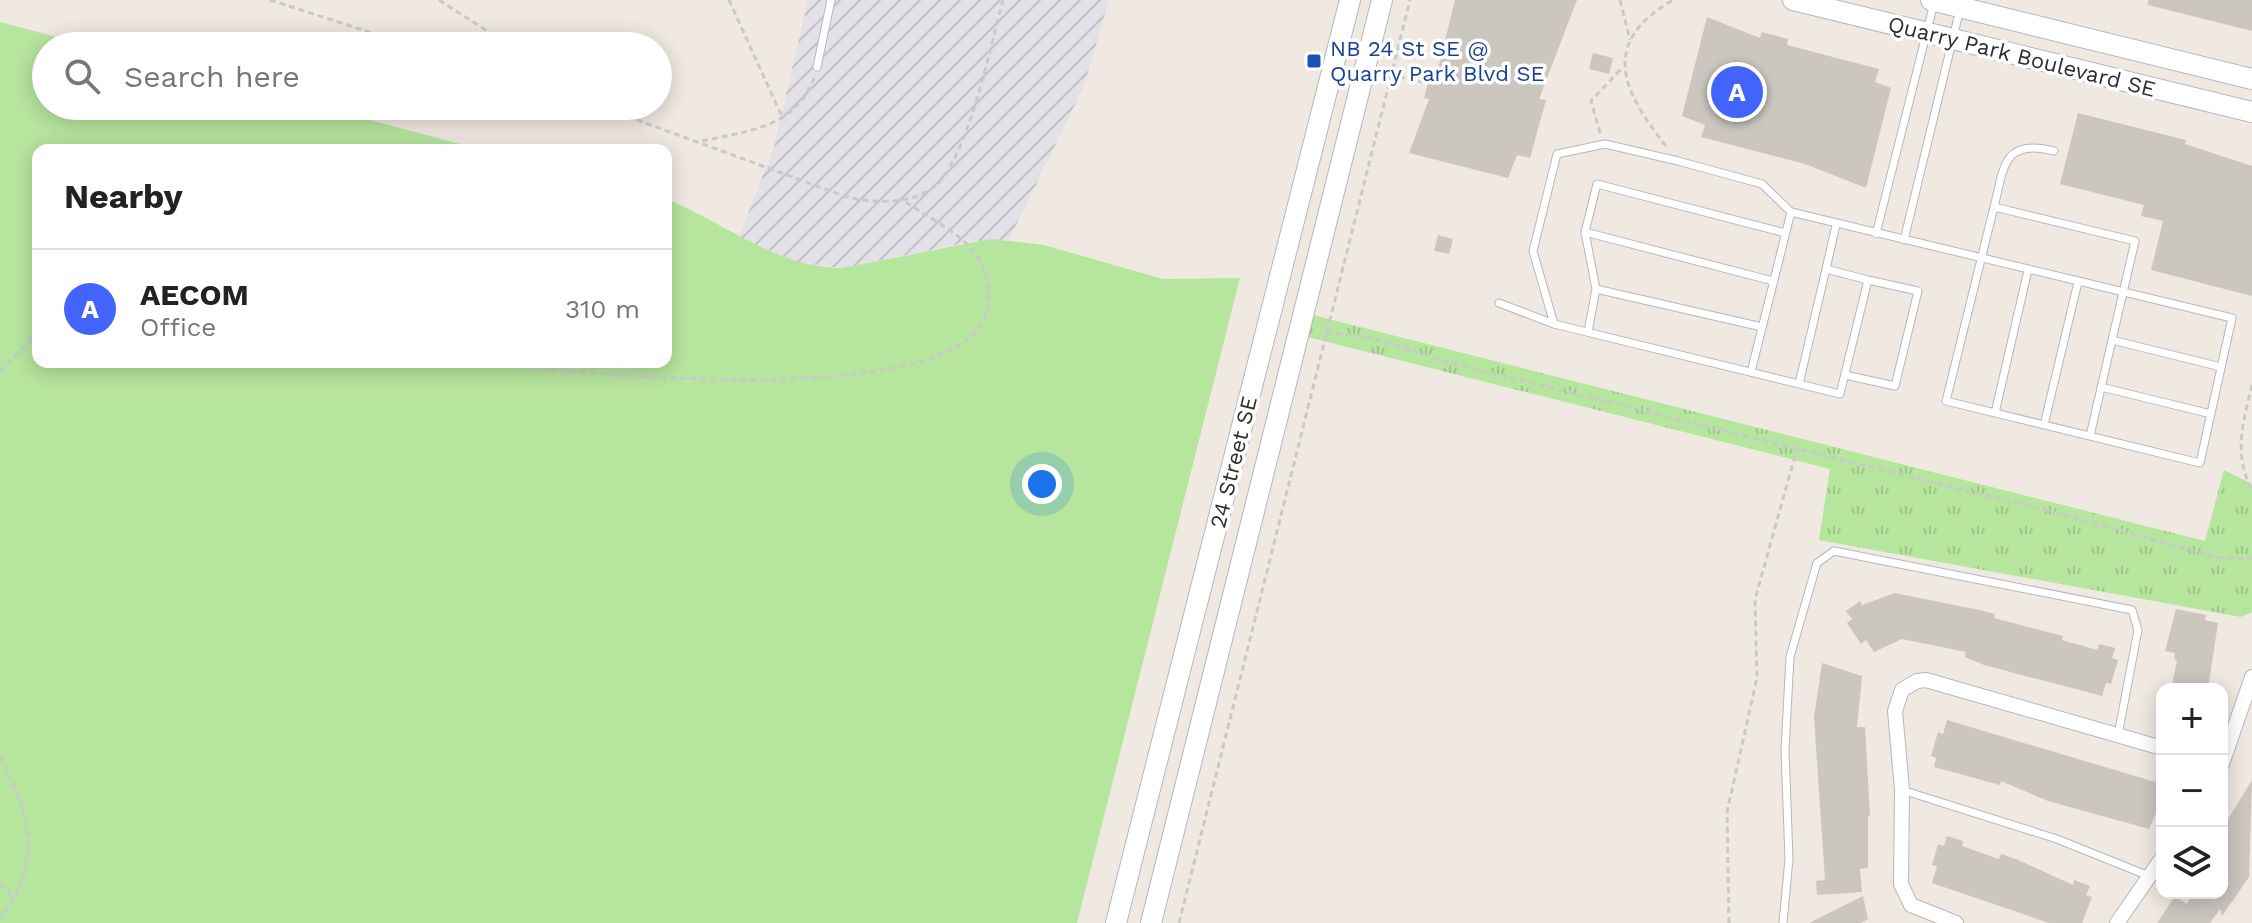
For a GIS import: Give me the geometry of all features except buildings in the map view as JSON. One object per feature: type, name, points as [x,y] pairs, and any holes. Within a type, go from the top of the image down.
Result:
[{"type":"main road","name":"24 Street SE","points":[[1116,923],[1350,0]]},
{"type":"main road","name":"24 Street SE","points":[[1151,923],[1382,0]]},
{"type":"main road","name":"Quarry Park Boulevard SE","points":[[1793,0],[2252,112]]},
{"type":"main road","name":"Quarry Park Boulevard SE","points":[[1934,0],[1961,4],[2252,79]]},
{"type":"street","points":[[2225,755],[2252,677]]},
{"type":"street","points":[[1956,923],[1925,913],[1905,896],[1901,884],[1902,790],[1895,703],[1902,690],[1917,681],[1926,680],[2156,746]]},
{"type":"street","points":[[2117,923],[2156,866]]},
{"type":"lane","points":[[817,67],[831,0]]},
{"type":"lane","points":[[1876,234],[1934,0]]},
{"type":"lane","points":[[1904,240],[1961,4]]},
{"type":"lane","points":[[1554,324],[1533,251],[1557,154],[1605,144],[1762,184],[1791,212],[1836,225],[1904,240],[1982,259],[2078,282],[2232,318],[2200,463],[1946,401],[1982,259],[1994,207],[2011,154],[2021,148],[2054,151]]},
{"type":"lane","points":[[1588,332],[1596,289],[1585,232],[1597,184],[1785,233]]},
{"type":"lane","points":[[1994,207],[2135,241],[2090,436]]},
{"type":"lane","points":[[1751,372],[1791,212]]},
{"type":"lane","points":[[1799,384],[1836,225]]},
{"type":"lane","points":[[1585,232],[1773,281]]},
{"type":"lane","points":[[1826,269],[1918,291],[1895,386],[1845,375]]},
{"type":"lane","points":[[1995,413],[2028,270]]},
{"type":"lane","points":[[1499,303],[1554,324],[1840,394],[1868,280]]},
{"type":"lane","points":[[2044,425],[2078,282]]},
{"type":"lane","points":[[1596,289],[1762,327]]},
{"type":"lane","points":[[2112,340],[2221,367]]},
{"type":"lane","points":[[2101,387],[2211,414]]},
{"type":"lane","points":[[1783,923],[1790,835],[1785,750],[1788,676],[1797,624],[1817,563],[1825,555],[1834,551],[2132,610],[2138,630],[2118,735]]},
{"type":"lane","points":[[1902,790],[2057,839],[2149,876]]},
{"type":"path","points":[[270,0],[369,32]]},
{"type":"path","points":[[439,0],[489,32]]},
{"type":"path","points":[[729,0],[783,119]]},
{"type":"path","points":[[641,120],[847,197],[866,201],[901,199],[929,191],[946,176],[957,158],[1003,0]]},
{"type":"path","points":[[1179,923],[1410,0]]},
{"type":"path","points":[[1620,0],[1630,40]]},
{"type":"path","points":[[1605,144],[1591,101],[1623,66],[1630,40],[1647,18],[1673,0]]},
{"type":"path","points":[[1623,66],[1635,105],[1678,161]]},
{"type":"path","points":[[701,141],[754,130],[783,119],[803,98],[817,67]]},
{"type":"path","points":[[1389,75],[1428,83]]},
{"type":"path","points":[[527,368],[566,373],[780,381],[887,369],[924,360],[964,342],[980,328],[987,309],[987,272],[974,250],[901,199]]},
{"type":"path","points":[[1326,332],[1367,337],[1451,363],[2088,521],[2216,557],[2252,559]]},
{"type":"path","points":[[0,371],[32,339]]},
{"type":"path","points":[[2252,385],[2243,420],[2240,456],[2252,490]]},
{"type":"path","points":[[1729,923],[1727,812],[1757,678],[1755,599],[1797,449]]},
{"type":"path","points":[[0,756],[21,798],[28,827],[26,868],[14,898],[0,919]]},
{"type":"path","points":[[0,883],[14,898]]},
{"type":"shaded area","points":[[808,0],[1109,0],[1084,86],[1009,240],[975,241],[842,268],[795,262],[739,237],[774,147]]},
{"type":"green space","points":[[0,22],[38,32],[32,32],[32,120],[370,120],[460,144],[32,144],[32,368],[672,368],[672,202],[773,252],[817,266],[842,268],[991,239],[1044,245],[1163,279],[1240,278],[1077,923],[0,923]]},
{"type":"green space","points":[[1313,315],[2205,541],[2224,470],[2252,484],[2252,612],[2241,617],[1819,540],[1830,469],[1308,337]]},
{"type":"place","name":"NB 24 St SE @ Quarry Park Blvd SE","points":[[1314,61]]},
{"type":"place","name":"AECOM","points":[[1737,92]]}]
